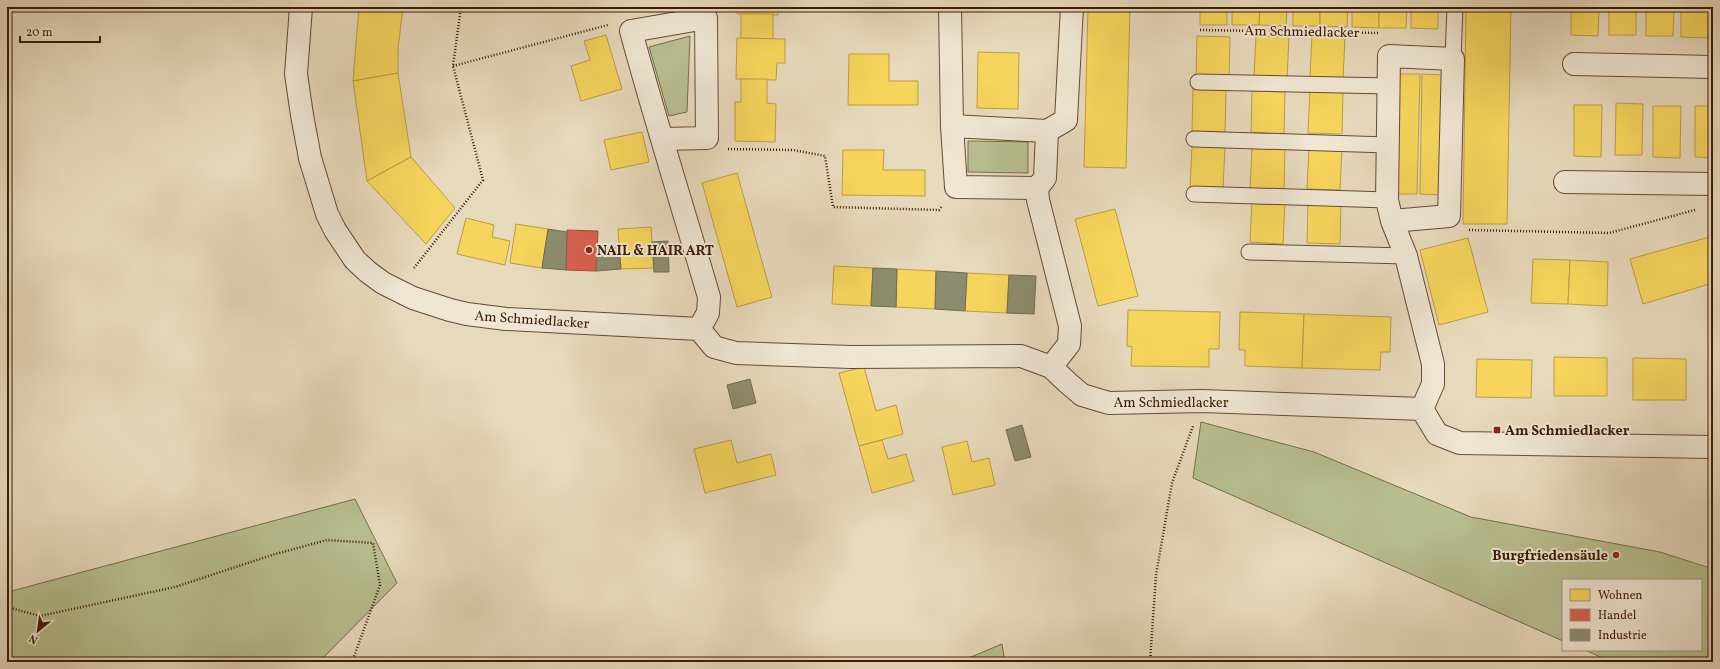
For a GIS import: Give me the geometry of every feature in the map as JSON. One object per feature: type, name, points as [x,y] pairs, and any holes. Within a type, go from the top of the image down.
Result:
[{"type":"street","name":"Am Schmiedlacker","points":[[301,7],[296,74],[310,158],[328,214],[355,260],[368,272],[398,292],[413,298],[467,314],[506,319],[699,330],[714,347],[736,353],[851,357],[1021,356],[1051,367],[1082,395],[1109,403],[1202,401],[1422,409]]},
{"type":"street","points":[[950,7],[952,126],[956,187],[1037,188]]},
{"type":"street","points":[[952,126],[1047,131],[1066,120],[1072,7]]},
{"type":"street","points":[[663,140],[707,138],[706,18],[631,31],[651,105],[663,140],[709,297],[708,313],[699,330]]},
{"type":"street","points":[[1390,210],[1449,216],[1452,59],[1389,56],[1388,144],[1390,210],[1406,256],[1433,364],[1433,384],[1422,409],[1436,434],[1460,443],[1713,447]]},
{"type":"street","points":[[1574,64],[1713,67]]},
{"type":"street","points":[[1047,131],[1045,178],[1037,188],[1038,200],[1070,326],[1069,344],[1051,367]]},
{"type":"street","points":[[1565,182],[1713,184]]},
{"type":"lane","points":[[1452,59],[1455,7]]},
{"type":"lane","points":[[1198,82],[1389,86]]},
{"type":"lane","points":[[1194,139],[1388,144]]},
{"type":"lane","points":[[1194,194],[1390,210]]},
{"type":"lane","points":[[1249,252],[1406,256]]},
{"type":"path","points":[[414,268],[483,180],[453,66],[461,7]]},
{"type":"path","name":"Am Schmiedlacker","points":[[1200,30],[1380,33],[1389,56]]},
{"type":"path","points":[[453,66],[585,31]]},
{"type":"path","points":[[707,138],[714,149],[793,150],[825,156],[833,207],[939,210],[956,187]]},
{"type":"path","points":[[1449,216],[1465,230],[1609,234],[1698,209]]},
{"type":"path","points":[[1150,662],[1156,575],[1172,483],[1202,401]]},
{"type":"path","points":[[7,607],[40,616],[175,586],[272,555],[327,540],[373,543],[380,585],[352,662]]},
{"type":"green space","points":[[690,36],[687,112],[669,116],[649,47]]},
{"type":"green space","points":[[968,141],[1028,142],[1028,173],[968,172]]},
{"type":"green space","points":[[1201,422],[1314,452],[1471,517],[1660,552],[1713,569],[1713,662],[1612,662],[1587,651],[1702,651],[1702,579],[1562,579],[1562,641],[1193,478]]},
{"type":"green space","points":[[355,499],[397,583],[319,662],[7,662],[7,591],[8,592]]},
{"type":"green space","points":[[1002,644],[1005,662],[959,662]]},
{"type":"building: Wohnen","points":[[359,7],[403,7],[398,49],[398,73],[353,81]]},
{"type":"building: Wohnen","points":[[737,7],[778,7],[778,15],[737,14]]},
{"type":"building: Wohnen","points":[[980,7],[1024,7],[1024,9]]},
{"type":"building: Wohnen","points":[[1088,7],[1130,7],[1126,168],[1084,167]]},
{"type":"building: Wohnen","points":[[1200,7],[1227,7],[1227,25],[1200,25]]},
{"type":"building: Wohnen","points":[[1232,7],[1260,7],[1259,25],[1232,25]]},
{"type":"building: Wohnen","points":[[1260,7],[1287,7],[1286,26],[1259,25]]},
{"type":"building: Wohnen","points":[[1293,7],[1320,7],[1320,26],[1293,26]]},
{"type":"building: Wohnen","points":[[1320,7],[1348,7],[1347,27],[1320,26]]},
{"type":"building: Wohnen","points":[[1352,7],[1379,7],[1379,28],[1352,27]]},
{"type":"building: Wohnen","points":[[1379,7],[1407,7],[1406,28],[1379,28]]},
{"type":"building: Wohnen","points":[[1411,7],[1438,7],[1438,29],[1411,28]]},
{"type":"building: Wohnen","points":[[1466,7],[1511,7],[1507,224],[1463,224]]},
{"type":"building: Wohnen","points":[[1571,7],[1599,7],[1598,36],[1571,35]]},
{"type":"building: Wohnen","points":[[1609,7],[1636,7],[1636,35],[1609,35]]},
{"type":"building: Wohnen","points":[[1646,7],[1674,7],[1673,36],[1646,36]]},
{"type":"building: Wohnen","points":[[1681,7],[1709,7],[1708,38],[1681,37]]},
{"type":"building: Wohnen","points":[[741,14],[773,14],[773,39],[741,38]]},
{"type":"building: Wohnen","points":[[606,35],[622,89],[581,101],[571,66],[590,60],[584,41]]},
{"type":"building: Wohnen","points":[[1312,35],[1345,37],[1343,79],[1310,78]]},
{"type":"building: Wohnen","points":[[1197,36],[1230,37],[1229,79],[1196,78]]},
{"type":"building: Wohnen","points":[[1256,36],[1289,37],[1287,79],[1254,78]]},
{"type":"building: Wohnen","points":[[737,38],[785,39],[785,63],[777,63],[776,80],[736,79]]},
{"type":"building: Wohnen","points":[[978,52],[1019,53],[1018,109],[977,108]]},
{"type":"building: Wohnen","points":[[849,54],[889,54],[889,81],[918,81],[918,105],[848,105]]},
{"type":"building: Wohnen","points":[[398,73],[411,157],[367,181],[353,81]]},
{"type":"building: Wohnen","points":[[1399,74],[1420,74],[1417,194],[1396,194]]},
{"type":"building: Wohnen","points":[[1422,74],[1443,75],[1441,195],[1420,194]]},
{"type":"building: Wohnen","points":[[741,79],[767,79],[767,103],[776,104],[775,142],[735,141],[735,102],[741,102]]},
{"type":"building: Wohnen","points":[[1193,89],[1226,90],[1225,132],[1192,131]]},
{"type":"building: Wohnen","points":[[1252,91],[1285,92],[1284,134],[1251,132]]},
{"type":"building: Wohnen","points":[[1310,91],[1343,92],[1342,134],[1308,133]]},
{"type":"building: Wohnen","points":[[1616,103],[1643,104],[1642,155],[1615,155]]},
{"type":"building: Wohnen","points":[[1574,105],[1602,105],[1601,157],[1574,156]]},
{"type":"building: Wohnen","points":[[1653,106],[1681,106],[1680,158],[1653,157]]},
{"type":"building: Wohnen","points":[[1695,106],[1713,106],[1713,158],[1695,157]]},
{"type":"building: Wohnen","points":[[642,132],[649,162],[611,170],[604,140]]},
{"type":"building: Wohnen","points":[[1192,146],[1225,147],[1223,189],[1190,188]]},
{"type":"building: Wohnen","points":[[1252,147],[1285,148],[1284,190],[1250,189]]},
{"type":"building: Wohnen","points":[[1309,147],[1342,148],[1340,190],[1307,189]]},
{"type":"building: Wohnen","points":[[843,150],[884,150],[883,170],[925,170],[925,196],[842,195]]},
{"type":"building: Wohnen","points":[[411,157],[455,208],[426,244],[367,181]]},
{"type":"building: Wohnen","points":[[737,173],[772,297],[737,307],[702,183]]},
{"type":"building: Wohnen","points":[[1252,200],[1285,202],[1283,244],[1250,242]]},
{"type":"building: Wohnen","points":[[1308,200],[1341,202],[1340,244],[1307,243]]},
{"type":"building: Wohnen","points":[[1115,209],[1138,296],[1098,306],[1075,219]]},
{"type":"building: Wohnen","points":[[466,218],[494,225],[492,237],[510,241],[505,265],[457,254]]},
{"type":"building: Wohnen","points":[[516,224],[548,229],[542,268],[510,263]]},
{"type":"building: Wohnen","points":[[651,227],[654,268],[621,269],[618,229]]},
{"type":"building: Wohnen","points":[[1713,236],[1713,283],[1643,304],[1630,259]]},
{"type":"building: Wohnen","points":[[1468,238],[1488,312],[1439,325],[1420,250]]},
{"type":"building: Wohnen","points":[[1533,259],[1570,260],[1568,304],[1531,303]]},
{"type":"building: Wohnen","points":[[1570,260],[1608,262],[1607,306],[1568,304]]},
{"type":"building: Wohnen","points":[[834,266],[873,268],[871,306],[832,304]]},
{"type":"building: Wohnen","points":[[897,269],[936,271],[935,309],[896,307]]},
{"type":"building: Wohnen","points":[[967,273],[1009,275],[1007,313],[965,311]]},
{"type":"building: Wohnen","points":[[1128,310],[1220,312],[1219,349],[1209,349],[1209,367],[1131,366],[1132,347],[1127,346]]},
{"type":"building: Wohnen","points":[[1240,312],[1304,314],[1302,368],[1245,366],[1245,350],[1239,350]]},
{"type":"building: Wohnen","points":[[1304,314],[1391,317],[1390,352],[1381,352],[1380,370],[1302,368]]},
{"type":"building: Wohnen","points":[[1554,357],[1607,358],[1607,396],[1554,396]]},
{"type":"building: Wohnen","points":[[1633,358],[1686,359],[1686,400],[1633,400]]},
{"type":"building: Wohnen","points":[[1477,359],[1532,360],[1531,398],[1476,397]]},
{"type":"building: Wohnen","points":[[864,367],[876,411],[896,405],[903,434],[859,446],[839,373]]},
{"type":"building: Wohnen","points":[[731,440],[737,463],[771,454],[776,475],[705,493],[694,449]]},
{"type":"building: Wohnen","points":[[882,440],[888,459],[906,454],[914,481],[872,493],[859,446]]},
{"type":"building: Wohnen","points":[[967,441],[972,462],[989,458],[995,485],[953,495],[942,447]]},
{"type":"building: Handel","points":[[567,230],[598,231],[596,271],[566,270]]},
{"type":"building: Industrie","points":[[548,229],[567,232],[566,270],[542,268]]},
{"type":"building: Industrie","points":[[668,241],[669,272],[654,272],[652,242]]},
{"type":"building: Industrie","points":[[619,247],[621,269],[596,271],[597,248]]},
{"type":"building: Industrie","points":[[873,268],[897,269],[896,307],[871,306]]},
{"type":"building: Industrie","points":[[936,271],[967,273],[965,311],[935,309]]},
{"type":"building: Industrie","points":[[1009,275],[1036,276],[1034,314],[1007,313]]},
{"type":"building: Industrie","points":[[750,379],[756,403],[733,409],[727,385]]},
{"type":"building: Industrie","points":[[1022,425],[1031,457],[1015,461],[1006,430]]},
{"type":"place","name":"NAIL & HAIR ART","points":[[589,250]]},
{"type":"place","name":"Am Schmiedlacker","points":[[1497,430]]},
{"type":"place","name":"Burgfriedensäule","points":[[1616,555]]}]
